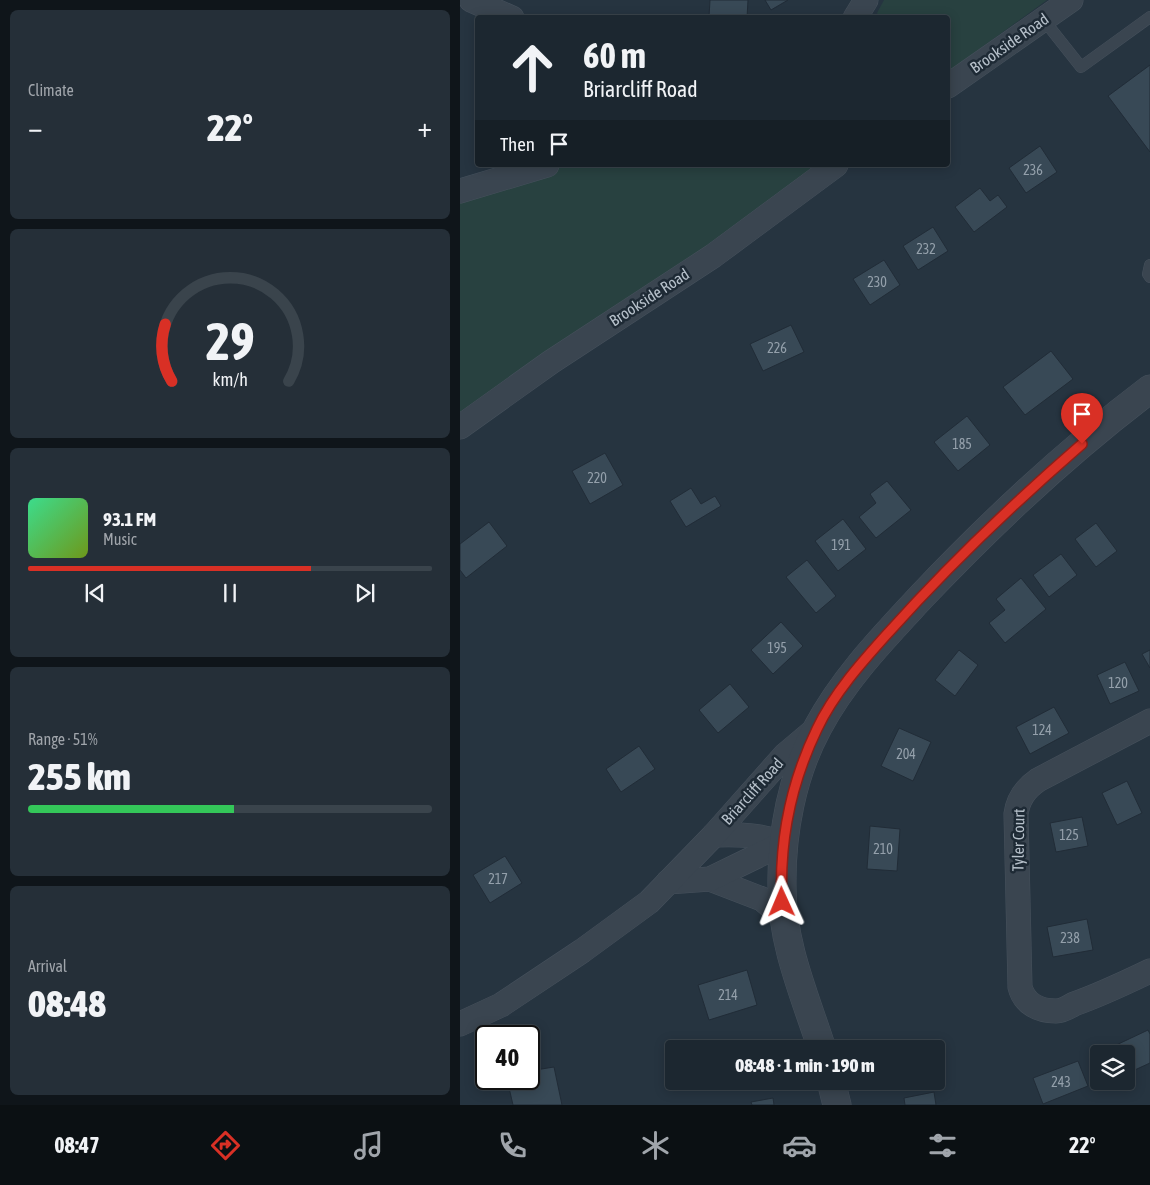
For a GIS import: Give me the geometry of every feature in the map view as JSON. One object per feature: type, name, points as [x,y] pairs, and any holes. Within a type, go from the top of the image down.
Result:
[{"type":"street","points":[[471,0],[505,15]]},
{"type":"street","points":[[857,15],[866,0]]},
{"type":"street","name":"Brookside Road","points":[[950,85],[1071,0]]},
{"type":"street","points":[[460,191],[540,167]]},
{"type":"street","name":"Brookside Road","points":[[460,427],[551,362],[713,256],[833,167]]},
{"type":"street","name":"Briarcliff Road","points":[[460,1024],[501,1005],[575,956],[649,902],[714,835],[785,755],[818,728],[851,676],[948,568],[1040,480],[1150,390]]},
{"type":"street","name":"Tyler Court","points":[[1150,721],[1038,780],[1026,790],[1018,804],[1016,814],[1020,987],[1028,1003],[1040,1008],[1057,1011],[1095,997],[1150,971]]},
{"type":"street","points":[[818,728],[802,764],[792,799],[784,844],[782,888],[783,917],[789,951],[802,996],[819,1040]]},
{"type":"street","name":"Briarcliff Road","points":[[714,835],[744,834],[764,837],[784,844]]},
{"type":"street","points":[[668,882],[710,879],[784,844]]},
{"type":"street","points":[[710,879],[762,899],[783,917]]},
{"type":"street","points":[[834,1090],[837,1105]]},
{"type":"lane","points":[[1043,19],[1081,67],[1150,17]]},
{"type":"lane","points":[[1150,265],[1148,274],[1150,277]]},
{"type":"green space","points":[[884,0],[1047,0],[950,71],[950,15],[878,15],[877,13]]},
{"type":"green space","points":[[529,167],[830,167],[460,435],[460,186]]},
{"type":"building","points":[[710,0],[748,0],[747,15],[709,15]]},
{"type":"building","points":[[765,0],[788,0],[771,10]]},
{"type":"building","points":[[1150,65],[1150,152],[1108,96]]},
{"type":"building","points":[[1040,146],[1057,172],[1026,193],[1009,168]]},
{"type":"building","points":[[980,188],[990,201],[998,195],[1007,207],[974,232],[955,207]]},
{"type":"building","points":[[933,227],[948,251],[918,270],[903,246]]},
{"type":"building","points":[[884,260],[900,285],[870,305],[853,279]]},
{"type":"building","points":[[791,325],[804,352],[763,371],[750,344]]},
{"type":"building","points":[[1051,351],[1073,379],[1025,415],[1003,387]]},
{"type":"building","points":[[967,416],[990,445],[958,471],[934,442]]},
{"type":"building","points":[[605,453],[623,485],[590,504],[572,471]]},
{"type":"building","points":[[887,481],[911,510],[876,538],[859,517],[876,503],[870,494]]},
{"type":"building","points":[[691,488],[701,504],[715,496],[721,506],[686,527],[670,501]]},
{"type":"building","points":[[843,519],[866,549],[838,571],[815,541]]},
{"type":"building","points":[[489,522],[507,546],[466,578],[460,570],[460,544]]},
{"type":"building","points":[[1096,523],[1117,551],[1096,567],[1075,539]]},
{"type":"building","points":[[1061,554],[1077,575],[1049,597],[1033,575]]},
{"type":"building","points":[[807,560],[836,596],[816,613],[786,577]]},
{"type":"building","points":[[1021,578],[1046,609],[1005,643],[989,623],[1005,610],[996,599]]},
{"type":"building","points":[[781,622],[803,646],[773,674],[751,650]]},
{"type":"building","points":[[959,650],[978,665],[955,696],[935,680]]},
{"type":"building","points":[[1150,650],[1150,668],[1142,654]]},
{"type":"building","points":[[1125,662],[1139,691],[1110,704],[1097,675]]},
{"type":"building","points":[[730,684],[749,707],[718,733],[699,710]]},
{"type":"building","points":[[1054,707],[1069,733],[1030,754],[1016,727]]},
{"type":"building","points":[[899,728],[931,742],[913,781],[881,766]]},
{"type":"building","points":[[639,746],[655,769],[621,792],[606,769]]},
{"type":"building","points":[[1127,781],[1142,813],[1117,825],[1102,793]]},
{"type":"building","points":[[1082,817],[1088,846],[1056,852],[1050,823]]},
{"type":"building","points":[[870,826],[900,829],[897,871],[867,869]]},
{"type":"building","points":[[505,856],[522,883],[490,903],[473,875]]},
{"type":"building","points":[[1087,919],[1093,950],[1053,957],[1047,927]]},
{"type":"building","points":[[747,970],[757,1005],[709,1020],[698,985]]},
{"type":"building","points":[[1148,1030],[1150,1034],[1150,1063],[1135,1070],[1135,1045],[1116,1045]]},
{"type":"building","points":[[1078,1061],[1088,1086],[1043,1104],[1033,1078]]},
{"type":"building","points":[[554,1067],[562,1105],[513,1105],[510,1090],[540,1090],[540,1069]]},
{"type":"building","points":[[934,1092],[936,1105],[905,1105],[904,1098]]},
{"type":"building","points":[[773,1098],[774,1105],[752,1105],[751,1102]]},
{"type":"route","points":[[782,902],[784,844],[789,808],[802,764],[830,706],[851,676],[948,568],[1040,480],[1082,444]]}]
